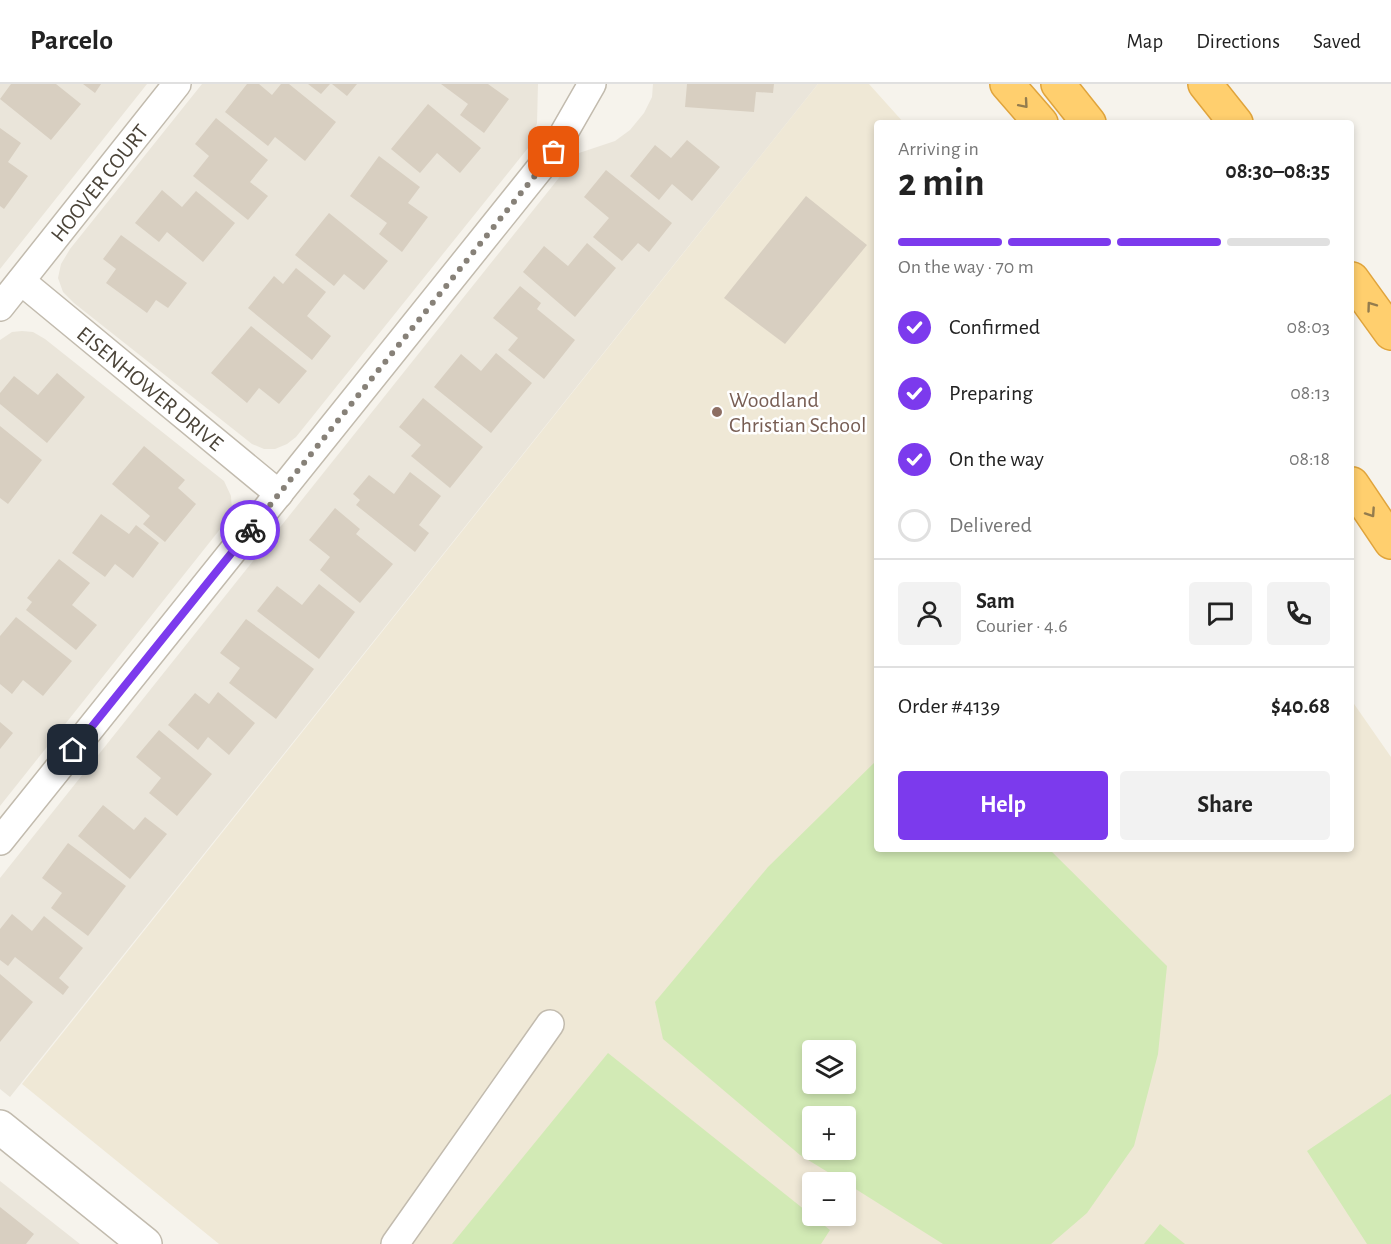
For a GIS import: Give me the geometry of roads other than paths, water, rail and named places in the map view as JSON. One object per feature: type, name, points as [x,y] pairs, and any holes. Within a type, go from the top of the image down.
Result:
[{"type":"highway","points":[[1007,84],[1038,120]]},
{"type":"highway","points":[[1059,84],[1087,120]]},
{"type":"highway","points":[[1205,84],[1234,120]]},
{"type":"highway","points":[[1227,84],[1245,120]]},
{"type":"highway","points":[[1354,282],[1391,333]]},
{"type":"highway","points":[[1354,487],[1391,542]]},
{"type":"street","name":"HOOVER COURT","points":[[0,308],[177,84]]},
{"type":"street","points":[[0,841],[554,152],[592,84]]},
{"type":"street","name":"EISENHOWER DRIVE","points":[[21,281],[279,494]]},
{"type":"street","points":[[395,1244],[550,1023]]},
{"type":"street","points":[[0,1127],[145,1244]]},
{"type":"place","name":"Woodland Christian School","points":[[717,412]]}]
